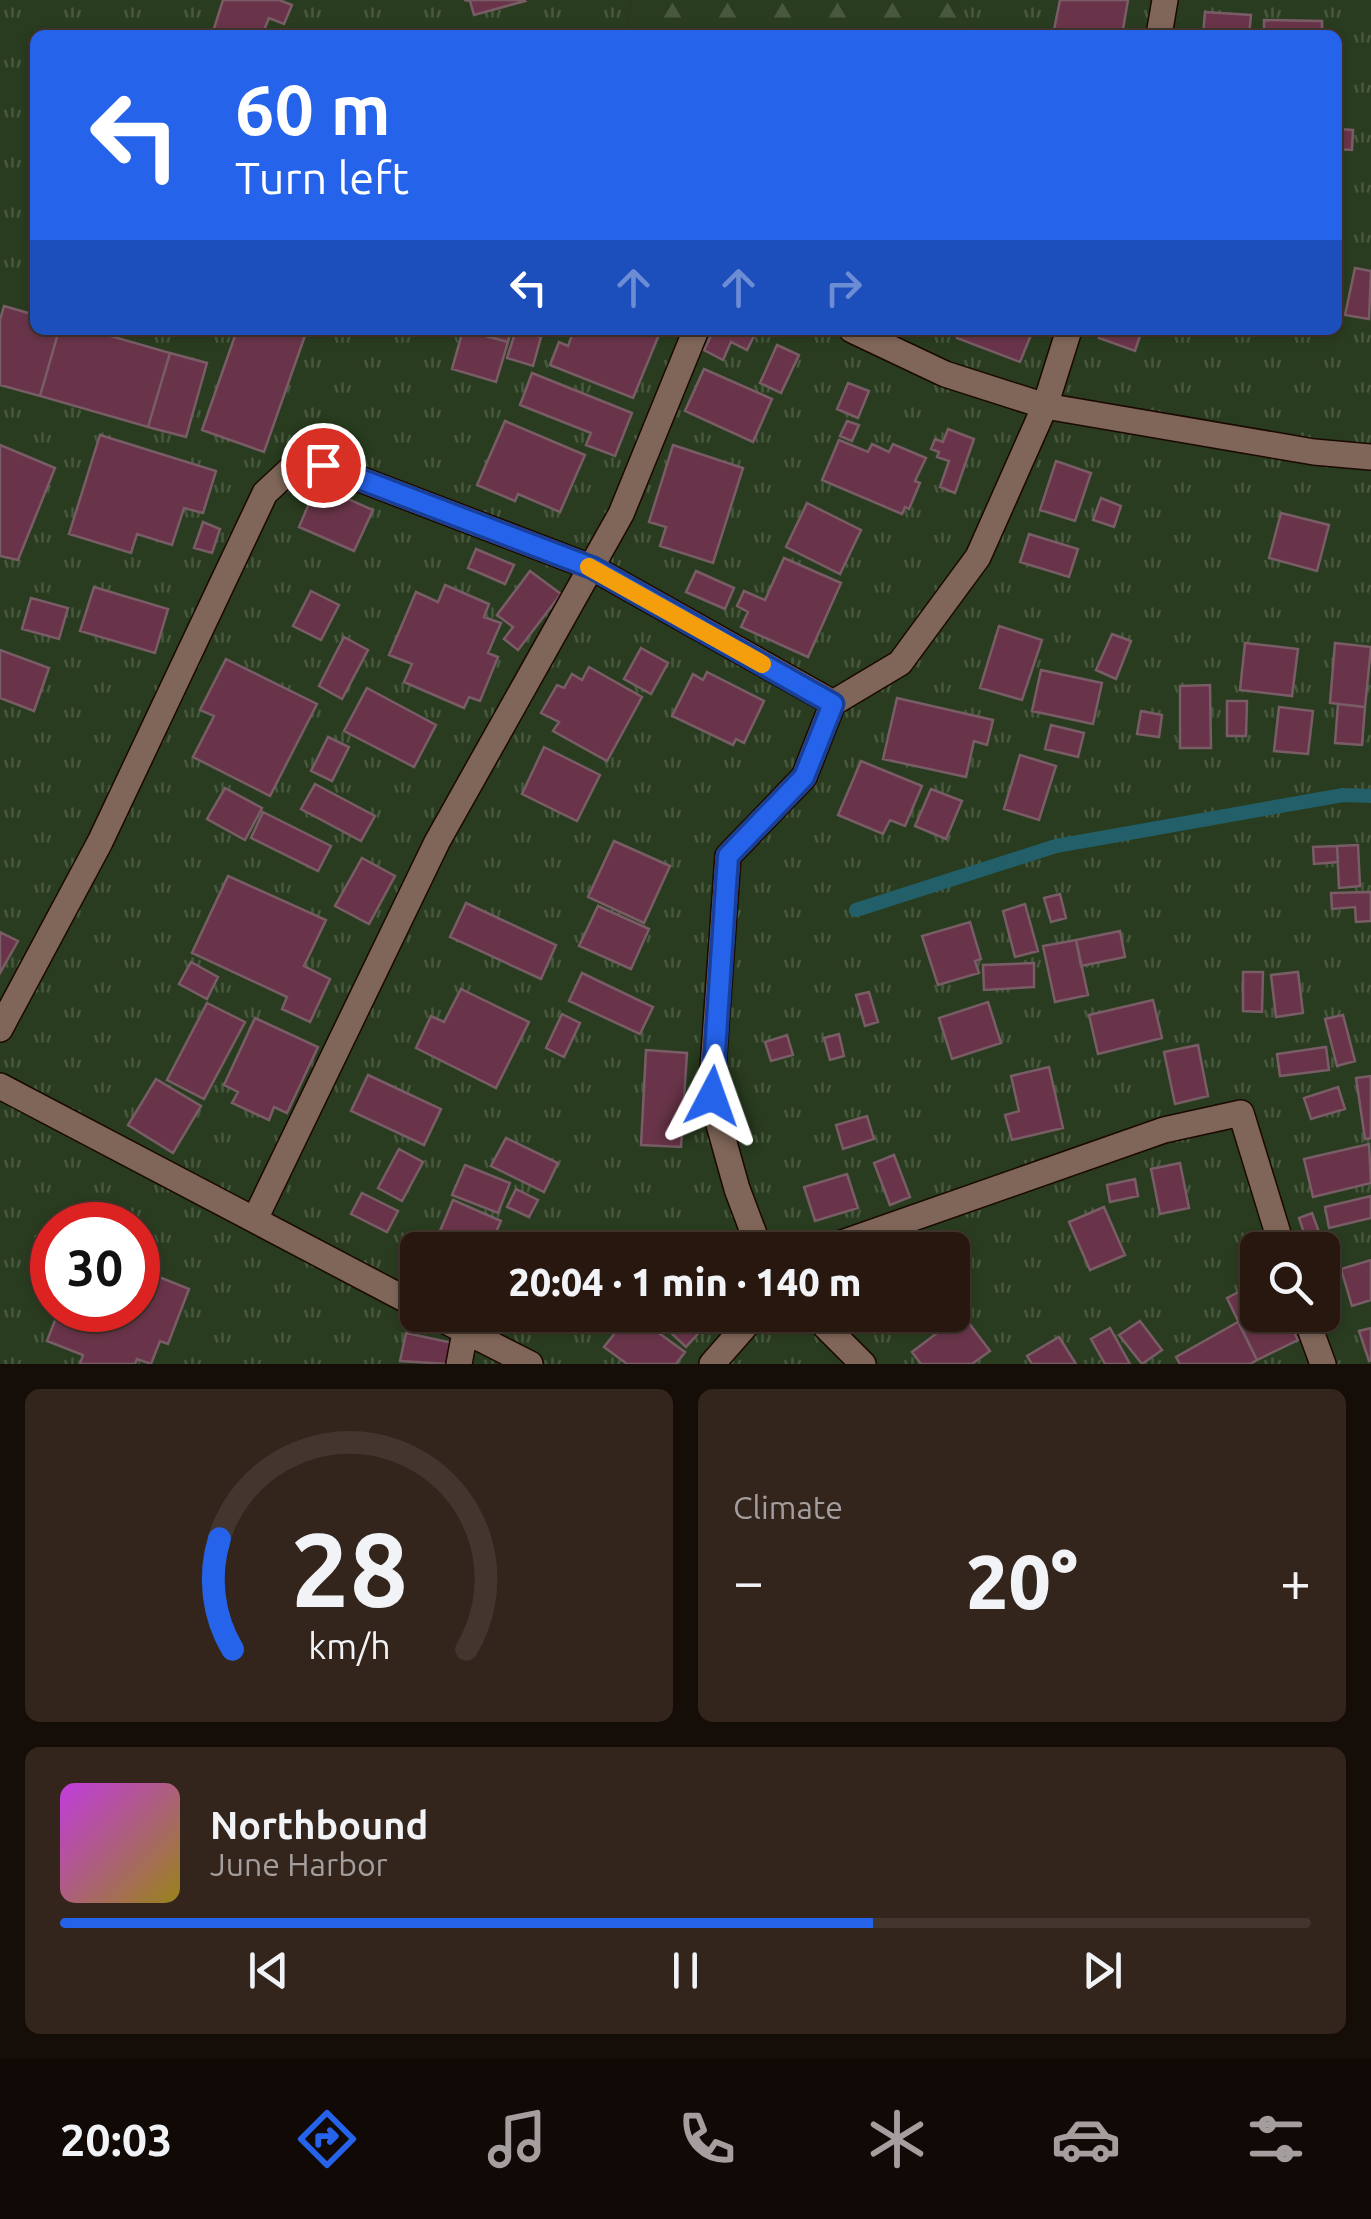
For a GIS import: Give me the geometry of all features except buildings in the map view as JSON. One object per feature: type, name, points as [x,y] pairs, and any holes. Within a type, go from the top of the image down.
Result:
[{"type":"street","points":[[1160,30],[1165,0]]},
{"type":"street","points":[[255,1218],[437,842],[621,514],[694,335]]},
{"type":"street","points":[[863,335],[946,374],[1045,406],[1314,452],[1371,457]]},
{"type":"street","points":[[753,1232],[712,1096],[728,856],[804,777],[833,704],[900,663],[978,557],[1045,406],[1067,335]]},
{"type":"street","points":[[0,1029],[100,842],[265,494],[292,468],[323,465],[593,568],[833,704]]},
{"type":"street","points":[[0,1086],[400,1296]]},
{"type":"street","points":[[873,1232],[1164,1130],[1241,1114],[1277,1232]]},
{"type":"street","points":[[459,1364],[465,1332],[530,1364]]},
{"type":"street","points":[[712,1364],[740,1332]]},
{"type":"street","points":[[831,1332],[863,1364]]},
{"type":"street","points":[[1312,1332],[1322,1364]]},
{"type":"green space","points":[[0,0],[632,0],[625,30],[30,30],[30,335],[1342,335],[1342,30],[970,30],[952,0],[1371,0],[1371,1364],[0,1364]]},
{"type":"green space","points":[[632,0],[952,0],[971,26],[970,30],[625,30]]},
{"type":"waterway","points":[[856,910],[1056,846],[1343,795],[1371,796]]},
{"type":"slow traffic","points":[[589,567],[762,664]]},
{"type":"route","points":[[323,465],[593,568],[833,704],[804,777],[728,856],[712,1096]]}]
